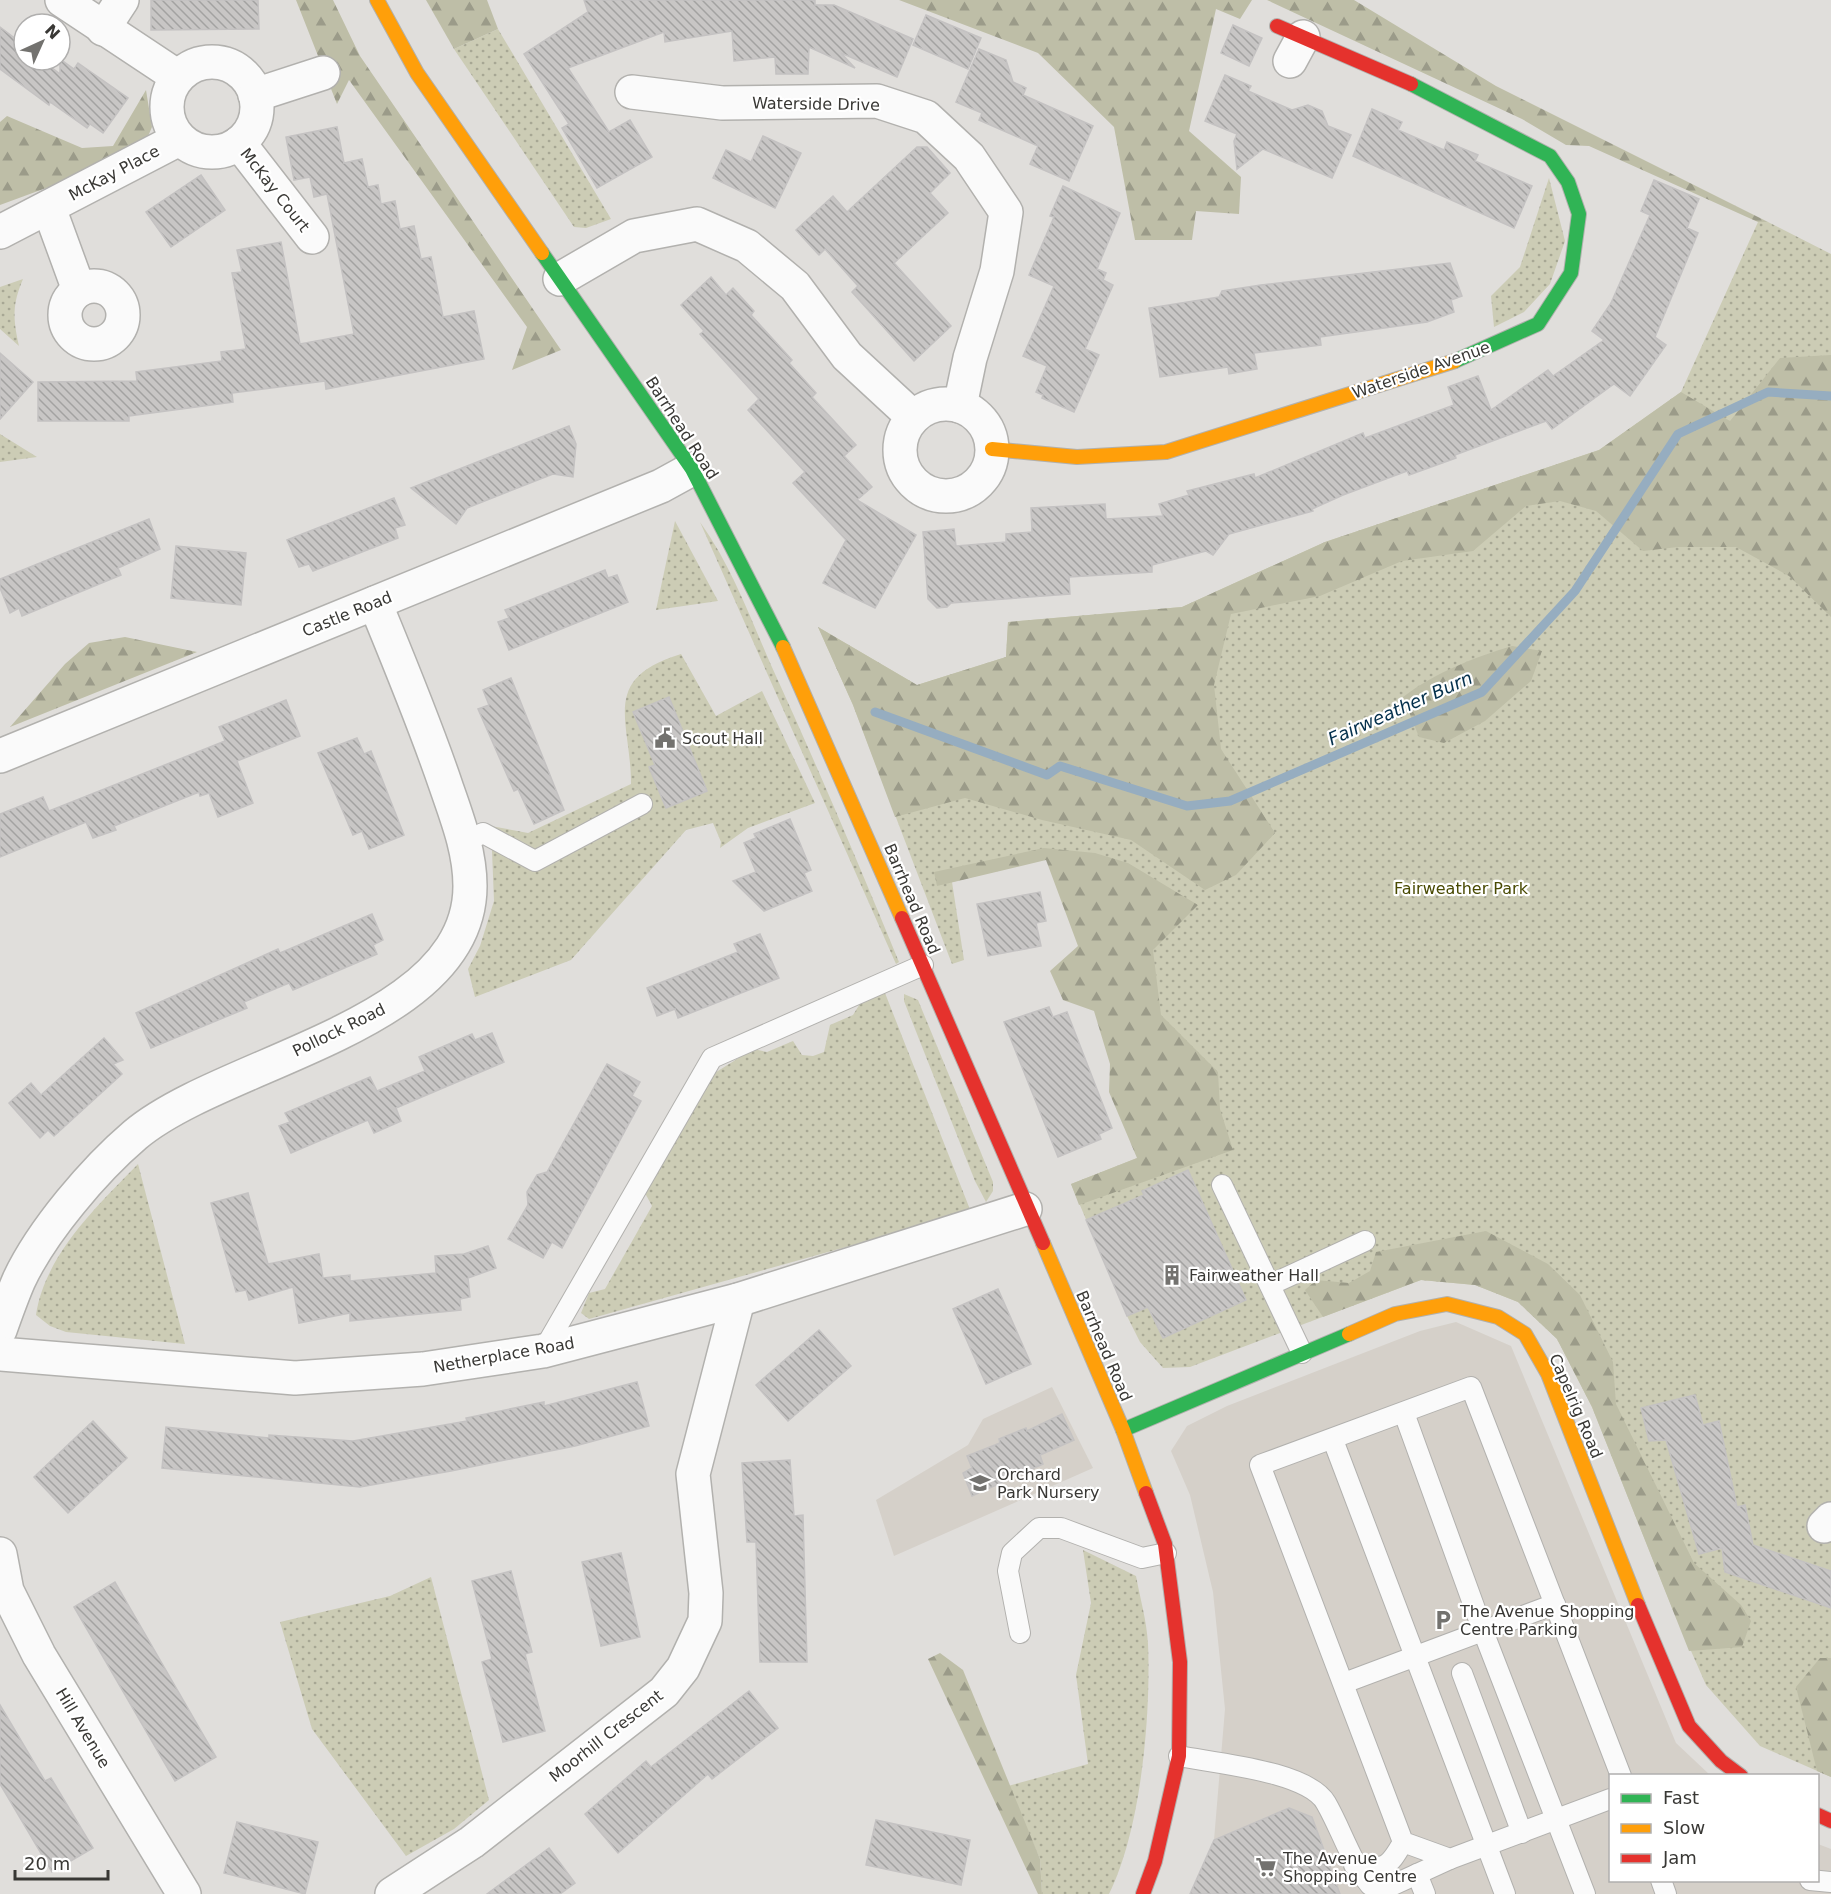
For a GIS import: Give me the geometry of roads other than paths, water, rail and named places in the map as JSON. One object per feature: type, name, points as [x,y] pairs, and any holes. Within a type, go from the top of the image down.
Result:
[{"type":"street","points":[[62,0],[178,77]]},
{"type":"street","points":[[103,29],[122,0]]},
{"type":"street","name":"Barrhead Road","points":[[377,0],[417,73],[692,469],[799,678],[1122,1431],[1166,1553],[1180,1662],[1179,1756],[1155,1862],[1143,1894]]},
{"type":"street","name":"Waterside Avenue","points":[[992,449],[1077,457],[1166,452],[1467,357],[1538,324],[1571,273],[1579,214],[1568,182],[1550,156],[1419,87],[1290,41]]},
{"type":"street","points":[[215,62],[229,65],[241,72],[255,95],[255,122],[239,143],[215,152],[190,147],[179,139],[170,121],[167,101],[178,77],[189,68],[202,63],[215,62]]},
{"type":"street","points":[[255,95],[323,73]]},
{"type":"street","name":"Waterside Drive","points":[[632,92],[722,103],[877,101],[926,117],[969,157],[1006,212],[997,271],[970,358],[960,406]]},
{"type":"street","name":"McKay Place","points":[[0,232],[179,139]]},
{"type":"street","name":"McKay Court","points":[[239,143],[312,237]]},
{"type":"street","name":"McKay Place","points":[[49,208],[79,290]]},
{"type":"street","points":[[560,279],[634,236],[697,224],[747,246],[795,286],[847,356],[913,417]]},
{"type":"street","points":[[938,404],[960,406],[976,414],[984,424],[992,449],[990,464],[983,477],[972,488],[959,495],[944,496],[929,493],[916,486],[906,474],[901,459],[900,444],[904,430],[913,417],[938,404]]},
{"type":"street","name":"Castle Road","points":[[0,756],[662,486],[692,469]]},
{"type":"street","name":"Pollock Road","points":[[0,1330],[20,1279],[62,1211],[136,1134],[204,1092],[311,1046],[382,1011],[436,970],[461,931],[470,887],[465,842],[426,726],[375,603]]},
{"type":"street","name":"Netherplace Road","points":[[0,1354],[295,1378],[423,1369],[543,1351],[738,1300],[1025,1209]]},
{"type":"street","name":"Moorhill Crescent","points":[[392,1894],[472,1842],[664,1692],[683,1668],[705,1621],[706,1593],[693,1474],[738,1300]]},
{"type":"street","name":"Capelrig Road","points":[[1122,1431],[1395,1314],[1447,1304],[1498,1317],[1525,1334],[1548,1374],[1621,1564],[1689,1726],[1721,1761],[1738,1774]]},
{"type":"street","name":"Hill Avenue","points":[[0,1554],[7,1591],[39,1655],[184,1894]]},
{"type":"lane","points":[[465,842],[483,833],[535,861],[642,804]]},
{"type":"lane","points":[[543,1351],[712,1058],[923,964]]},
{"type":"lane","points":[[1222,1185],[1302,1353]]},
{"type":"lane","points":[[1270,1285],[1365,1241]]},
{"type":"lane","points":[[1450,1859],[1403,1842],[1260,1465],[1333,1440],[1471,1387],[1620,1774]]},
{"type":"lane","points":[[1404,1413],[1483,1631],[1585,1894]]},
{"type":"lane","points":[[1333,1440],[1505,1894]]},
{"type":"lane","points":[[1020,1633],[1008,1571],[1012,1553],[1039,1528],[1062,1528],[1142,1558],[1166,1553]]},
{"type":"lane","points":[[1344,1683],[1416,1658],[1555,1604]]},
{"type":"lane","points":[[1462,1673],[1522,1833]]},
{"type":"lane","points":[[1179,1756],[1288,1778],[1308,1787],[1325,1801],[1354,1865],[1370,1885],[1383,1887],[1393,1886],[1450,1859],[1609,1800]]},
{"type":"lane","points":[[1354,1865],[1377,1869],[1391,1863],[1403,1842]]},
{"type":"lane","points":[[1417,1874],[1425,1894]]},
{"type":"waterway","name":"Fairweather Burn","points":[[875,712],[1047,775],[1060,766],[1187,806],[1230,801],[1482,692],[1575,591],[1678,434],[1768,392],[1831,396]]},
{"type":"place","name":"Scout Hall","points":[[665,738]]},
{"type":"place","name":"Fairweather Hall","points":[[1172,1275]]},
{"type":"place","name":"Orchard Park Nursery","points":[[980,1483]]},
{"type":"place","name":"The Avenue Shopping Centre Parking","points":[[1443,1620]]},
{"type":"place","name":"The Avenue Shopping Centre","points":[[1266,1867]]},
{"type":"park label","name":"Fairweather Park","points":[[1461,888]]}]
